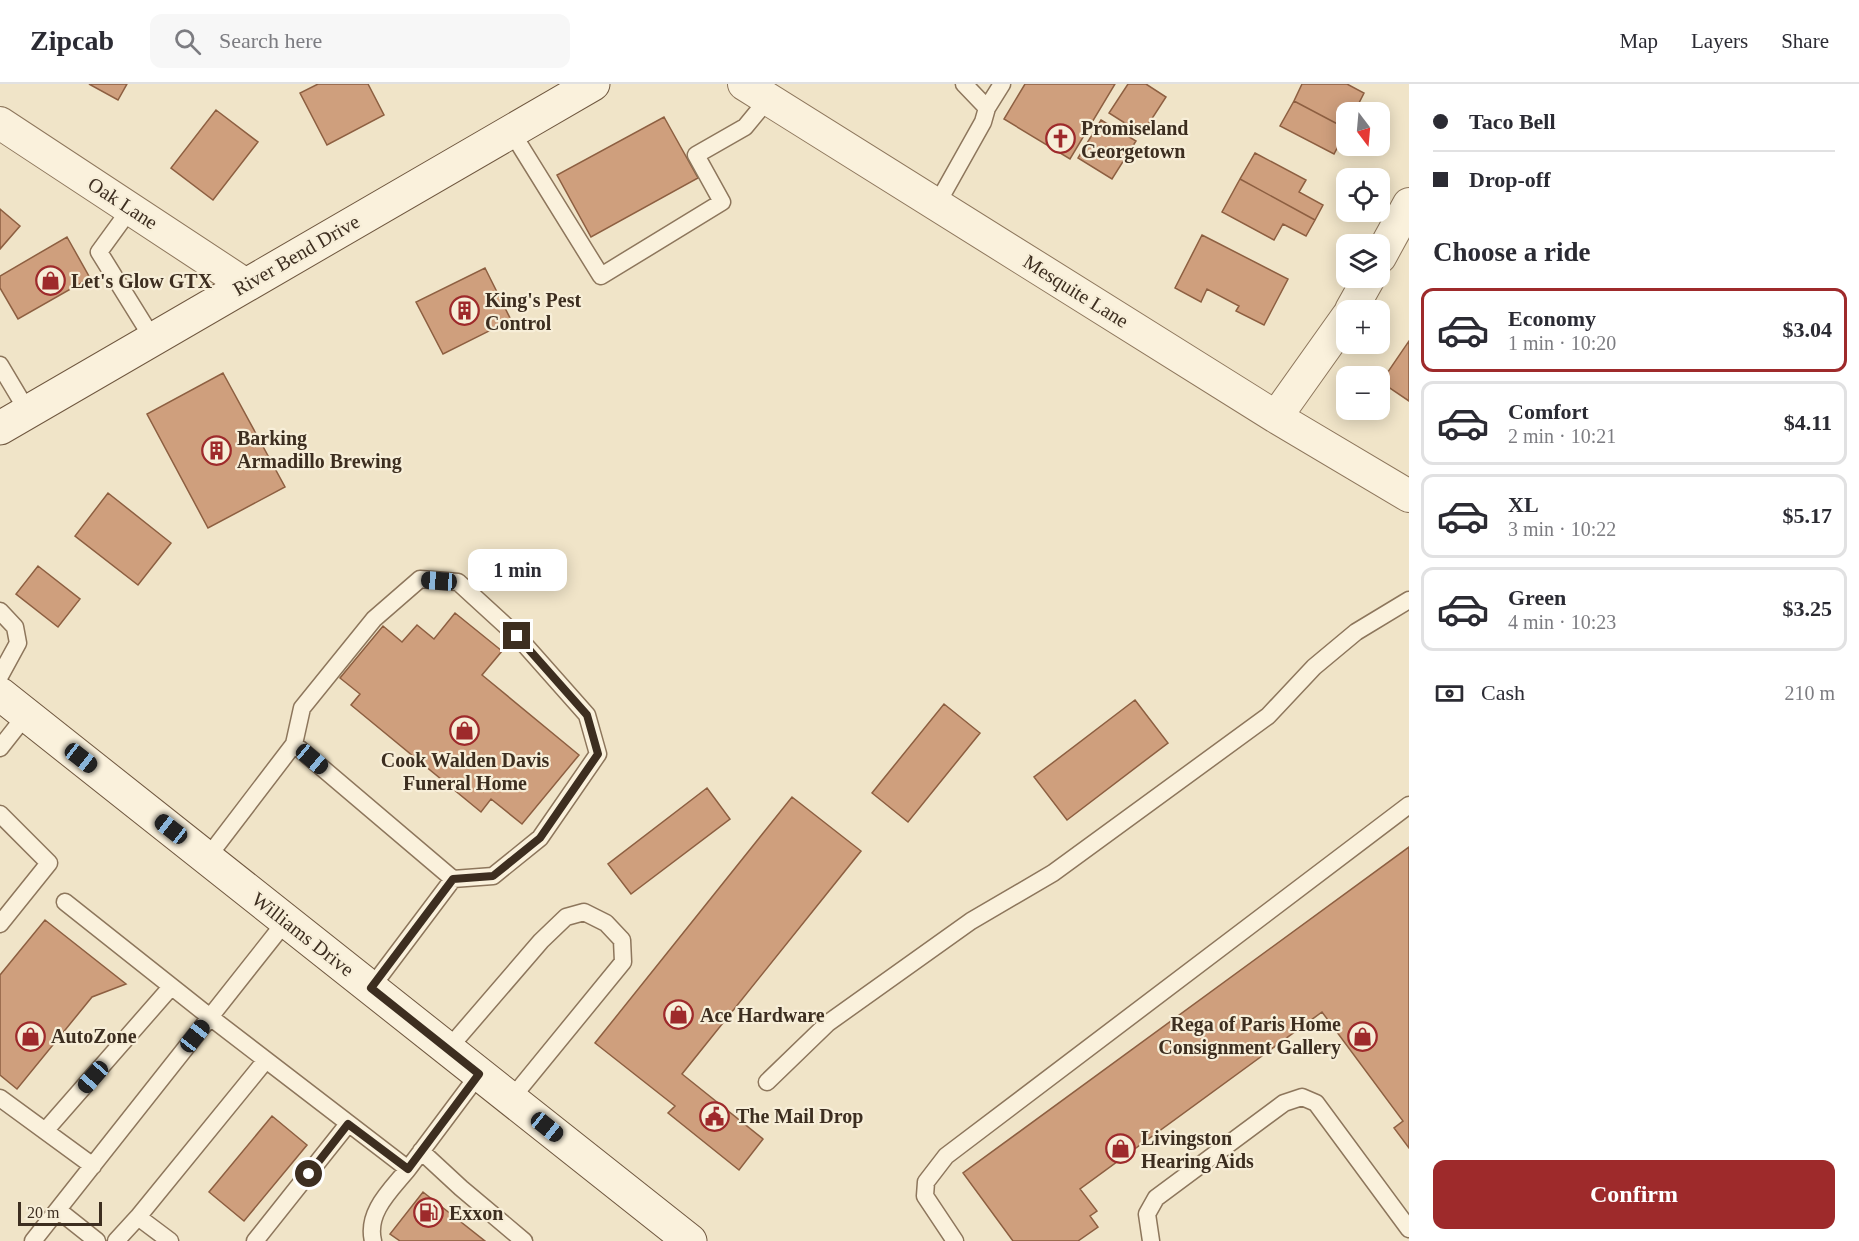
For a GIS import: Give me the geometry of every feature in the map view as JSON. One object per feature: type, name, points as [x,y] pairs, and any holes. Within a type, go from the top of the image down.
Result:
[{"type":"main road","name":"River Bend Drive","points":[[0,428],[594,84]]},
{"type":"main road","name":"Williams Drive","points":[[0,694],[690,1241]]},
{"type":"street","name":"Mesquite Lane","points":[[756,92],[1276,417],[1409,496]]},
{"type":"street","name":"Oak Lane","points":[[0,123],[246,285]]},
{"type":"street","points":[[1390,239],[1409,204]]},
{"type":"street","points":[[1276,417],[1336,332]]},
{"type":"lane","points":[[964,84],[987,108]]},
{"type":"lane","points":[[937,204],[1002,84]]},
{"type":"lane","points":[[511,131],[601,276],[722,202],[696,156],[745,127],[756,92]]},
{"type":"lane","points":[[131,208],[99,252],[153,339]]},
{"type":"lane","points":[[0,365],[28,412]]},
{"type":"lane","points":[[207,858],[294,744],[302,708],[374,619],[420,579],[458,582],[517,636],[587,715],[598,754],[540,838],[493,876],[453,879],[294,744]]},
{"type":"lane","points":[[767,1082],[828,1023],[971,921],[1062,866],[1268,716],[1314,667],[1356,632],[1409,600]]},
{"type":"lane","points":[[0,611],[15,627],[18,643],[0,676]]},
{"type":"lane","points":[[0,748],[26,715]]},
{"type":"lane","points":[[955,1241],[925,1196],[926,1182],[946,1156],[1409,805]]},
{"type":"lane","points":[[0,814],[49,863],[0,924]]},
{"type":"lane","points":[[371,988],[453,879]]},
{"type":"lane","points":[[65,902],[171,987],[408,1169]]},
{"type":"lane","points":[[448,1049],[541,941],[566,916],[584,912],[606,923],[622,940],[622,962],[511,1099]]},
{"type":"lane","points":[[33,1241],[286,921]]},
{"type":"lane","points":[[45,1131],[171,987]]},
{"type":"lane","points":[[116,1241],[266,1060]]},
{"type":"lane","points":[[373,1241],[372,1221],[377,1209],[479,1074]]},
{"type":"lane","points":[[1151,1241],[1147,1214],[1155,1198],[1284,1103],[1302,1097],[1316,1103],[1409,1229]]},
{"type":"lane","points":[[0,1098],[93,1166]]},
{"type":"lane","points":[[255,1241],[348,1124]]},
{"type":"lane","points":[[421,1151],[524,1241]]},
{"type":"lane","points":[[58,1210],[97,1241]]},
{"type":"lane","points":[[138,1217],[170,1241]]},
{"type":"building","points":[[89,84],[127,84],[118,100]]},
{"type":"building","points":[[318,84],[368,84],[384,115],[327,145],[300,93]]},
{"type":"building","name":"Promiseland Georgetown","points":[[1025,84],[1115,84],[1070,159],[1004,119]]},
{"type":"building","points":[[1128,84],[1146,84],[1166,97],[1142,134],[1109,113]]},
{"type":"building","points":[[1302,84],[1347,84],[1364,93],[1360,102],[1336,102],[1336,123],[1294,101]]},
{"type":"building","points":[[1294,101],[1336,123],[1336,150],[1334,154],[1280,126]]},
{"type":"building","points":[[216,110],[258,142],[213,200],[171,168]]},
{"type":"building","points":[[664,117],[698,178],[591,237],[557,175]]},
{"type":"building","points":[[1101,120],[1136,141],[1112,179],[1078,158]]},
{"type":"building","points":[[1255,153],[1306,180],[1299,192],[1323,205],[1315,220],[1240,179]]},
{"type":"building","points":[[1240,179],[1315,220],[1306,236],[1283,224],[1274,240],[1222,212]]},
{"type":"building","points":[[0,209],[20,226],[0,249]]},
{"type":"building","points":[[1202,235],[1288,279],[1264,325],[1236,311],[1239,306],[1207,289],[1201,302],[1175,288]]},
{"type":"building","points":[[67,237],[90,278],[18,319],[0,288],[0,276]]},
{"type":"building","name":"King's Pest Control","points":[[485,268],[511,320],[443,354],[416,302]]},
{"type":"building","points":[[1409,341],[1409,401],[1390,388],[1390,369]]},
{"type":"building","name":"Barking Armadillo Brewing","points":[[223,373],[285,487],[208,528],[147,414]]},
{"type":"building","points":[[108,493],[171,543],[138,585],[75,536]]},
{"type":"building","points":[[38,566],[80,599],[58,627],[16,594]]},
{"type":"building","name":"Cook Walden Davis Funeral Home","points":[[455,613],[502,651],[482,675],[579,755],[522,824],[491,799],[481,812],[351,705],[360,694],[340,678],[383,626],[402,642],[417,625],[434,639]]},
{"type":"building","points":[[1135,700],[1168,743],[1067,820],[1034,777]]},
{"type":"building","points":[[944,704],[980,733],[908,822],[872,793]]},
{"type":"building","points":[[707,788],[730,819],[631,894],[608,864]]},
{"type":"building","points":[[792,797],[861,851],[682,1074],[763,1139],[739,1170],[668,1113],[675,1106],[595,1043]]},
{"type":"building","points":[[1409,847],[1409,1148],[1394,1128],[1403,1121],[1322,1012],[1080,1189],[1097,1211],[1090,1216],[1098,1227],[1078,1241],[1013,1241],[963,1173]]},
{"type":"building","name":"AutoZone","points":[[45,920],[126,984],[92,997],[17,1089],[0,1075],[0,975]]},
{"type":"building","points":[[272,1116],[307,1145],[244,1221],[209,1192]]},
{"type":"building","name":"Exxon","points":[[423,1192],[485,1241],[400,1241],[390,1234]]},
{"type":"place","name":"Promiseland Georgetown","points":[[1060,139]]},
{"type":"place","name":"Let's Glow GTX","points":[[50,281]]},
{"type":"place","name":"King's Pest Control","points":[[464,311]]},
{"type":"place","name":"Barking Armadillo Brewing","points":[[216,450]]},
{"type":"place","name":"Cook Walden Davis Funeral Home","points":[[465,730]]},
{"type":"place","name":"Ace Hardware","points":[[679,1015]]},
{"type":"place","name":"AutoZone","points":[[30,1036]]},
{"type":"place","name":"Rega of Paris Home Consignment Gallery","points":[[1362,1036]]},
{"type":"place","name":"The Mail Drop","points":[[715,1116]]},
{"type":"place","name":"Livingston Hearing Aids","points":[[1120,1149]]},
{"type":"place","name":"Exxon","points":[[428,1213]]},
{"type":"route","points":[[309,1174],[348,1124],[408,1169],[479,1074],[371,988],[453,879],[493,876],[540,838],[598,754],[587,715],[517,636]]}]
